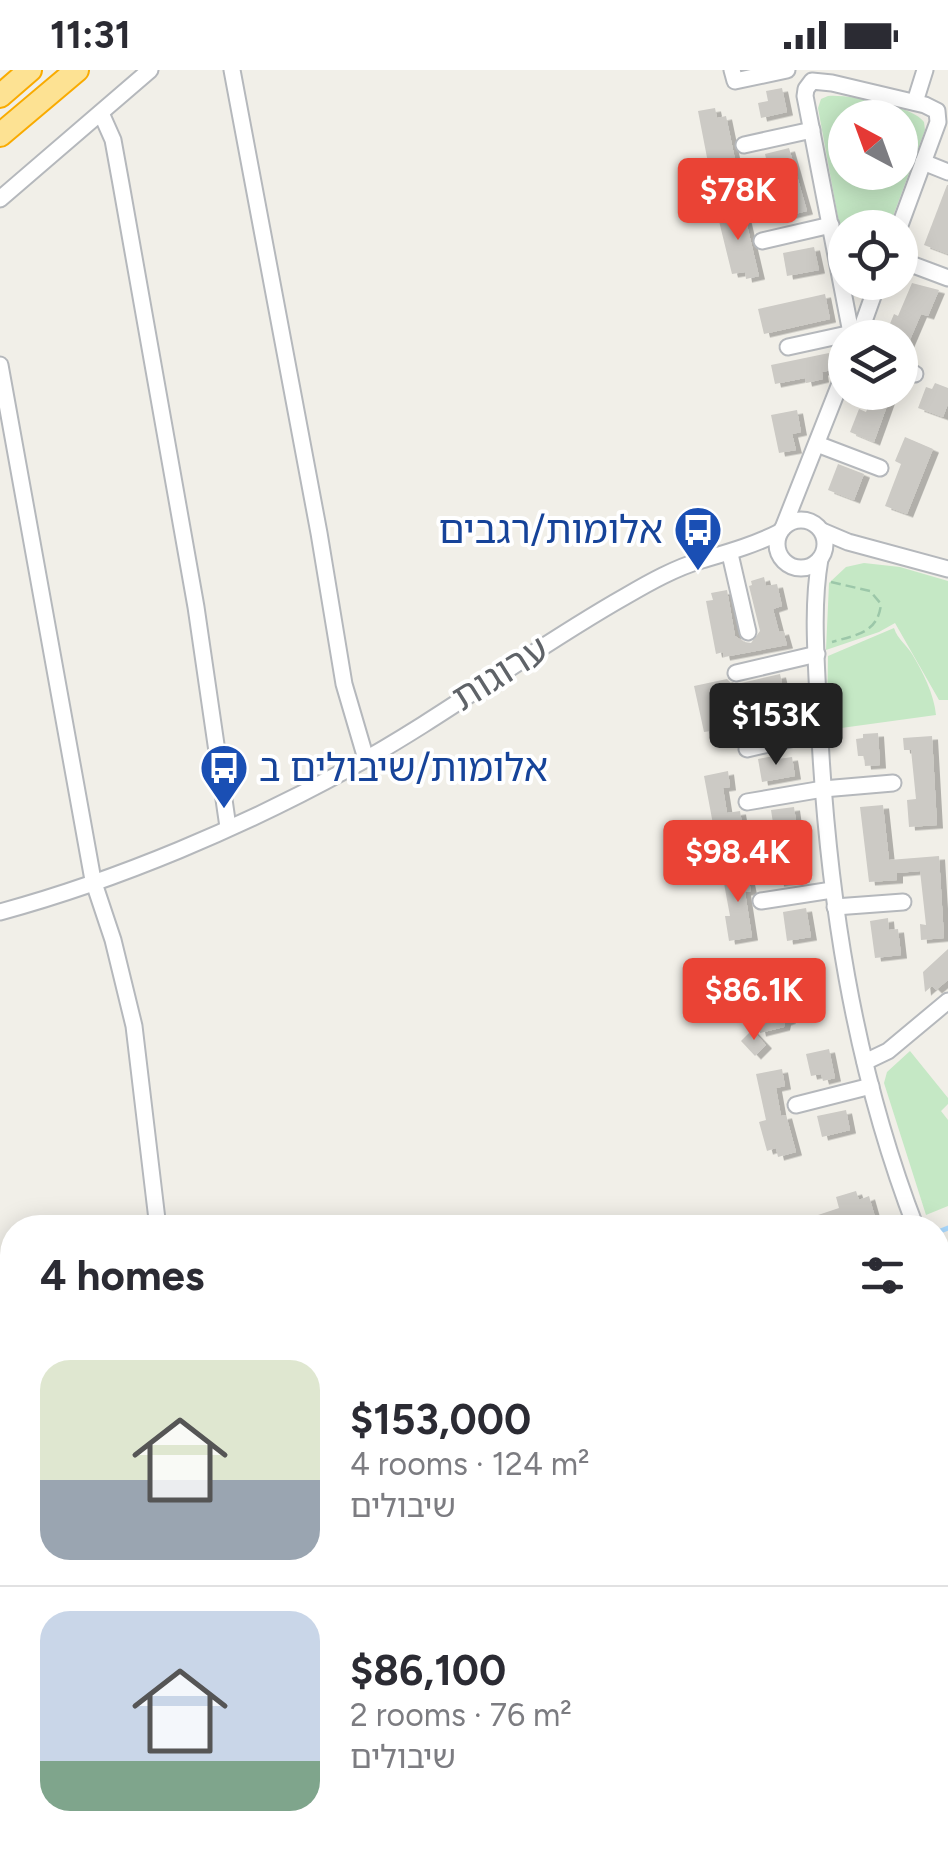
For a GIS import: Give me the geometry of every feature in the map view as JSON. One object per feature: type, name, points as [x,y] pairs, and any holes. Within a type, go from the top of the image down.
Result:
[{"type":"highway","points":[[0,96],[30,70]]},
{"type":"highway","points":[[0,135],[76,70]]},
{"type":"street","points":[[0,200],[150,70]]},
{"type":"street","points":[[232,70],[320,532],[344,684],[366,759]]},
{"type":"street","points":[[732,70],[734,81],[787,70],[908,100]]},
{"type":"street","points":[[916,100],[924,70]]},
{"type":"street","points":[[814,78],[805,96],[828,210]]},
{"type":"street","points":[[906,210],[942,111],[918,103]]},
{"type":"street","points":[[101,112],[113,140],[122,184],[196,607],[228,827]]},
{"type":"street","points":[[744,146],[812,130]]},
{"type":"street","points":[[923,162],[948,172]]},
{"type":"street","points":[[762,241],[828,225]]},
{"type":"street","points":[[918,267],[948,278]]},
{"type":"street","points":[[788,347],[828,340]]},
{"type":"street","points":[[0,365],[93,880],[113,940],[134,1026],[156,1215]]},
{"type":"street","points":[[816,616],[808,590],[776,547],[830,410]]},
{"type":"street","points":[[817,444],[880,468]]},
{"type":"street","points":[[802,484],[805,503],[825,538],[816,616],[823,789],[832,890],[865,1062],[911,1215]]},
{"type":"street","points":[[781,530],[800,520],[872,549],[948,569]]},
{"type":"street","name":"ערוגות","points":[[0,912],[228,827],[366,759],[612,604],[682,568],[728,554],[781,530]]},
{"type":"street","points":[[788,564],[810,567],[822,557],[872,549]]},
{"type":"street","points":[[728,554],[748,632]]},
{"type":"street","name":"ערוגות","points":[[728,554],[760,554],[788,564]]},
{"type":"street","points":[[736,673],[817,650]]},
{"type":"street","points":[[748,749],[820,732]]},
{"type":"street","points":[[747,802],[823,789],[893,783]]},
{"type":"street","points":[[761,900],[832,890]]},
{"type":"street","points":[[835,907],[903,902]]},
{"type":"street","points":[[865,1062],[888,1051],[948,1000]]},
{"type":"street","points":[[796,1105],[871,1086]]},
{"type":"path","points":[[817,650],[866,632],[877,622],[881,604],[870,592],[818,580]]},
{"type":"green space","points":[[828,96],[869,100],[828,100],[828,163],[818,108],[821,99]]},
{"type":"green space","points":[[918,116],[925,130],[918,149]]},
{"type":"green space","points":[[833,190],[903,190],[895,210],[837,210]]},
{"type":"green space","points":[[864,563],[900,567],[948,581],[948,700],[939,700],[895,623],[826,650],[829,583],[846,567]]},
{"type":"green space","points":[[894,628],[924,676],[936,715],[834,729],[827,719],[828,656]]},
{"type":"green space","points":[[910,1051],[948,1098],[941,1111],[948,1120],[948,1206],[926,1215],[884,1083],[887,1072]]},
{"type":"building","points":[[782,88],[787,112],[761,118],[758,103],[768,101],[766,91]]},
{"type":"building","points":[[715,108],[717,118],[726,116],[737,169],[710,173],[698,111]]},
{"type":"building","points":[[789,148],[807,211],[774,219],[768,194],[774,192],[765,154]]},
{"type":"building","points":[[948,185],[948,254],[924,245]]},
{"type":"building","points":[[743,208],[759,276],[746,279],[745,272],[732,274],[717,213]]},
{"type":"building","points":[[814,247],[819,270],[787,276],[783,253]]},
{"type":"building","points":[[918,285],[939,290],[928,316],[921,314],[918,321],[892,320],[894,314],[898,316],[905,300],[918,300]]},
{"type":"building","points":[[825,294],[830,319],[764,334],[758,309]]},
{"type":"building","points":[[828,353],[828,371],[822,372],[823,379],[806,383],[805,378],[775,384],[771,365]]},
{"type":"building","points":[[935,383],[948,388],[943,417],[918,408],[926,387],[932,389]]},
{"type":"building","points":[[797,410],[801,432],[792,434],[796,450],[779,453],[771,415]]},
{"type":"building","points":[[859,410],[886,410],[874,442],[850,432]]},
{"type":"building","points":[[905,437],[933,449],[907,514],[885,506],[901,464],[895,461]]},
{"type":"building","points":[[838,464],[864,474],[854,500],[828,490]]},
{"type":"building","points":[[764,577],[766,586],[777,584],[782,606],[773,609],[787,645],[724,657],[723,652],[716,654],[706,601],[713,600],[711,593],[727,590],[735,636],[751,643],[760,631],[749,586],[751,581]]},
{"type":"building","points":[[780,674],[790,718],[774,721],[775,727],[764,730],[757,697],[732,702],[738,740],[713,744],[711,731],[704,732],[694,686],[727,679],[733,685]]},
{"type":"building","points":[[878,733],[880,765],[865,766],[864,756],[858,756],[856,739]]},
{"type":"building","points":[[932,736],[937,825],[909,827],[907,800],[916,799],[911,750],[904,750],[903,738]]},
{"type":"building","points":[[779,755],[779,759],[792,757],[795,776],[762,782],[758,759]]},
{"type":"building","points":[[728,771],[730,787],[723,788],[727,813],[740,811],[743,830],[715,835],[704,776]]},
{"type":"building","points":[[883,805],[889,860],[939,856],[944,938],[921,940],[920,924],[926,925],[920,871],[897,873],[897,880],[869,882],[860,807]]},
{"type":"building","points":[[794,807],[804,879],[778,883],[771,810]]},
{"type":"building","points":[[746,866],[751,891],[745,892],[752,937],[729,941],[725,916],[730,916],[723,878],[736,875],[735,869]]},
{"type":"building","points":[[806,908],[811,937],[787,941],[783,912]]},
{"type":"building","points":[[888,918],[889,930],[898,929],[901,955],[875,958],[870,921]]},
{"type":"building","points":[[948,949],[948,980],[936,990],[932,986],[925,992],[923,972]]},
{"type":"building","points":[[782,982],[784,989],[790,988],[794,1005],[787,1007],[790,1020],[784,1027],[760,1033],[751,988]]},
{"type":"building","points":[[752,1030],[766,1045],[755,1056],[741,1041]]},
{"type":"building","points":[[829,1049],[835,1078],[823,1081],[821,1074],[811,1076],[806,1054]]},
{"type":"building","points":[[782,1069],[785,1086],[776,1088],[781,1116],[786,1115],[796,1152],[778,1157],[776,1148],[767,1151],[759,1122],[766,1120],[756,1074]]},
{"type":"building","points":[[846,1110],[850,1130],[822,1137],[817,1116]]},
{"type":"building","points":[[856,1191],[859,1200],[869,1196],[874,1215],[818,1215],[839,1208],[836,1197]]},
{"type":"place","name":"אלומות/רגבים","points":[[698,572]]},
{"type":"place","name":"אלומות/שיבולים ב","points":[[224,810]]}]
